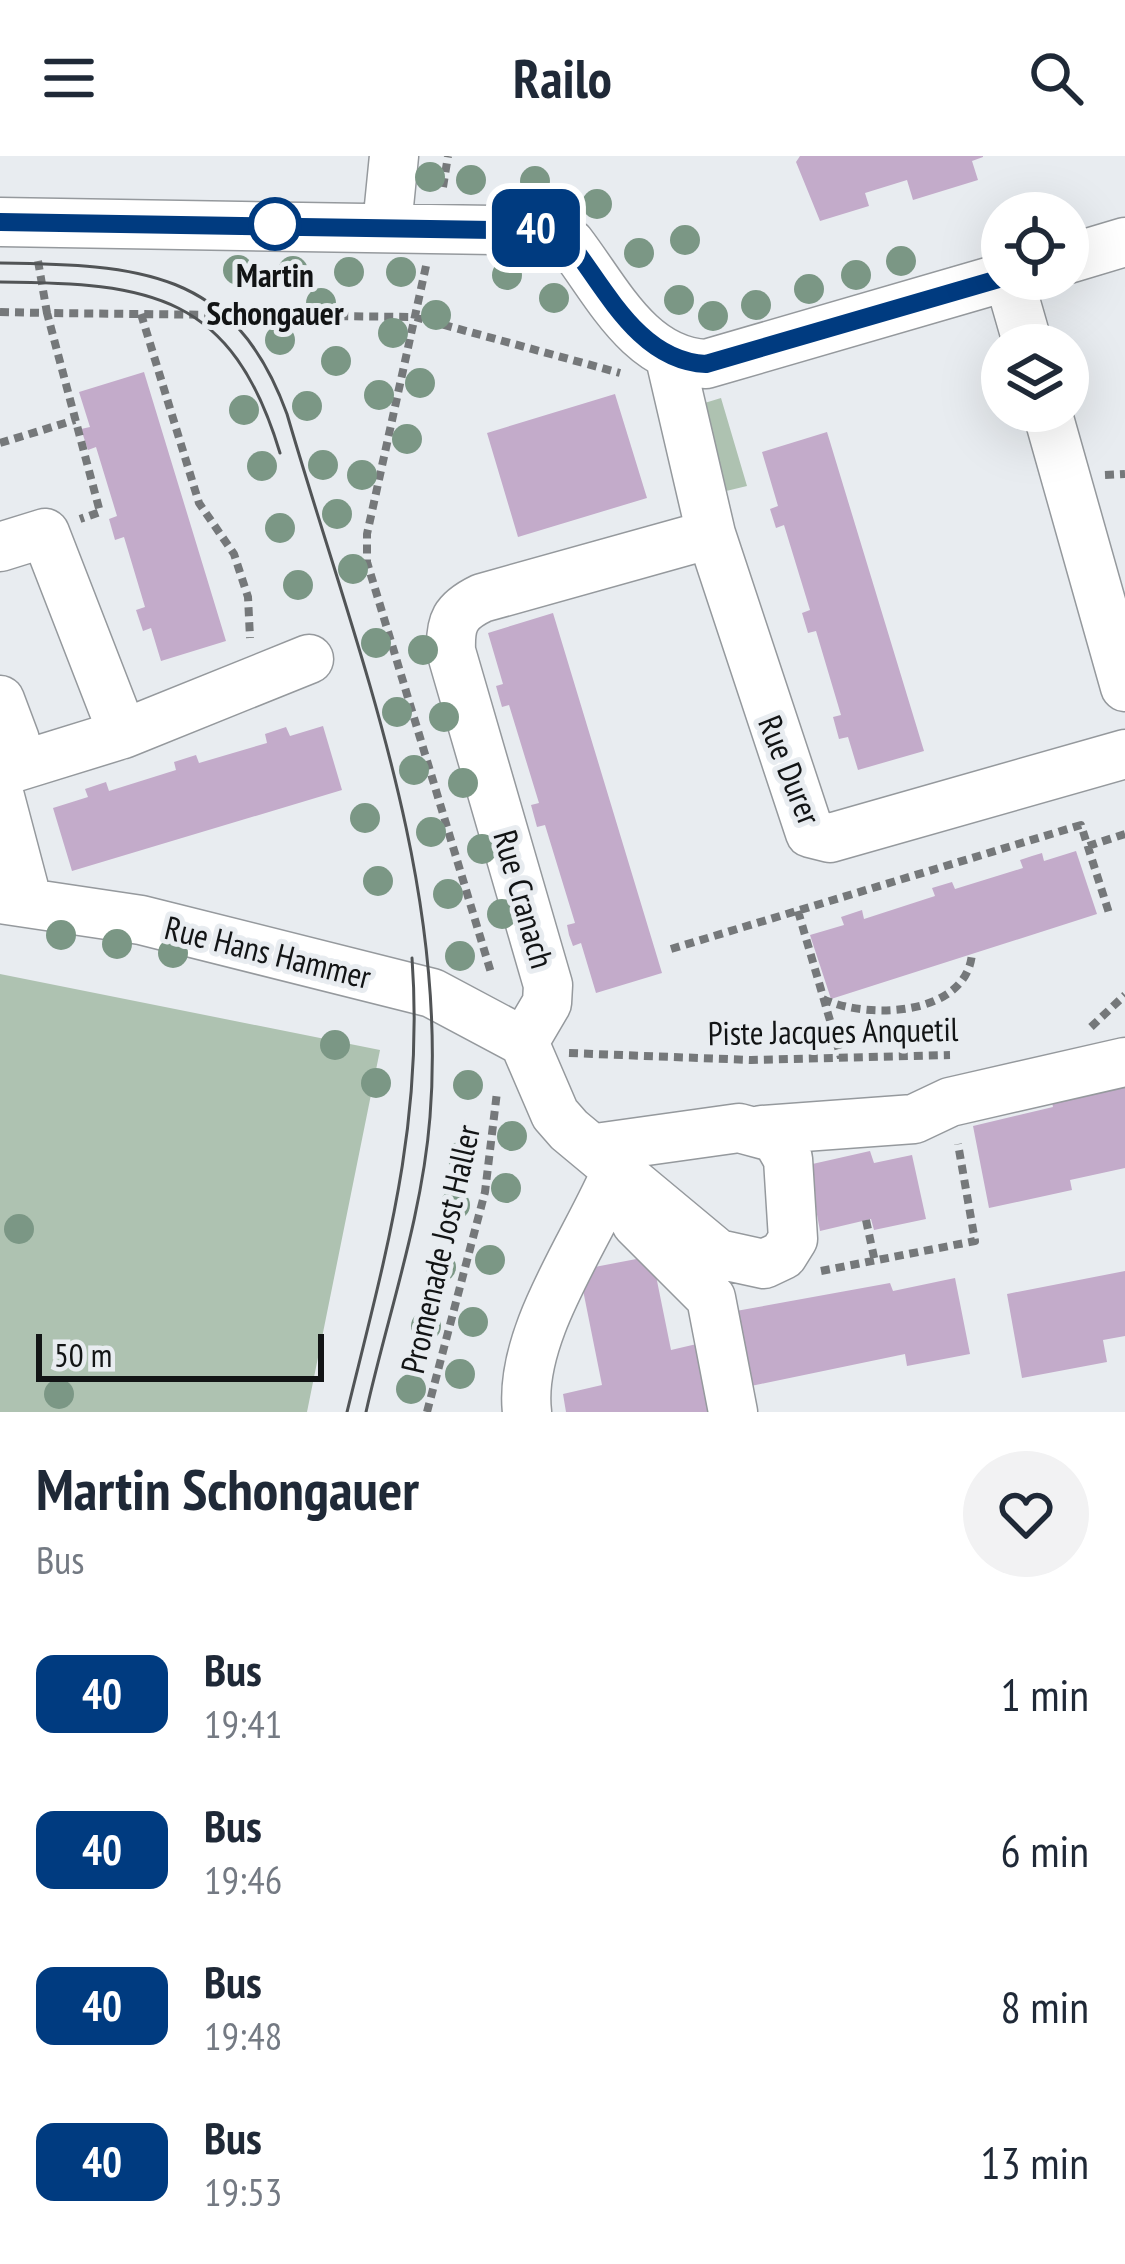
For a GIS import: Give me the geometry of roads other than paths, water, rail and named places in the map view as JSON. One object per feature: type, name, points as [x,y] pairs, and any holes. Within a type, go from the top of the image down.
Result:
[{"type":"street","points":[[387,226],[394,156]]},
{"type":"street","points":[[19,235],[387,226],[553,231],[570,243],[643,338],[650,367],[706,364],[981,286]]},
{"type":"street","points":[[1089,253],[1125,242]]},
{"type":"street","name":"Rue Durer","points":[[650,367],[712,534],[765,711],[810,833],[820,839],[1125,754]]},
{"type":"street","points":[[1053,432],[1125,687]]},
{"type":"street","name":"Rue Cranach","points":[[512,1033],[547,1003],[548,985],[451,651],[450,624],[462,608],[482,598],[712,534]]},
{"type":"street","points":[[23,540],[123,734]]},
{"type":"street","points":[[0,768],[123,734],[309,659]]},
{"type":"street","points":[[0,700],[15,740],[0,768]]},
{"type":"street","points":[[0,797],[14,901]]},
{"type":"street","name":"Rue Hans Hammer","points":[[14,901],[141,920],[442,996],[512,1033]]},
{"type":"street","points":[[512,1033],[555,1114],[711,1298],[733,1412]]},
{"type":"street","points":[[527,1412],[525,1394],[546,1315],[607,1170],[739,1128],[914,1119],[952,1078],[1125,1062]]},
{"type":"street","points":[[607,1170],[718,1254],[764,1264],[784,1255],[793,1239],[788,1160],[776,1138],[762,1130]]},
{"type":"tram line","points":[[0,263],[95,267],[175,284],[209,303],[239,329],[265,366],[287,414],[390,761],[425,938],[432,1027],[426,1155],[366,1412]]},
{"type":"tram line","points":[[0,282],[101,287],[179,308],[210,329],[237,359],[260,400],[280,453]]},
{"type":"tram line","points":[[347,1412],[388,1242],[407,1133],[414,1019],[412,958]]},
{"type":"place","name":"Martin Schongauer","points":[[275,224]]}]
